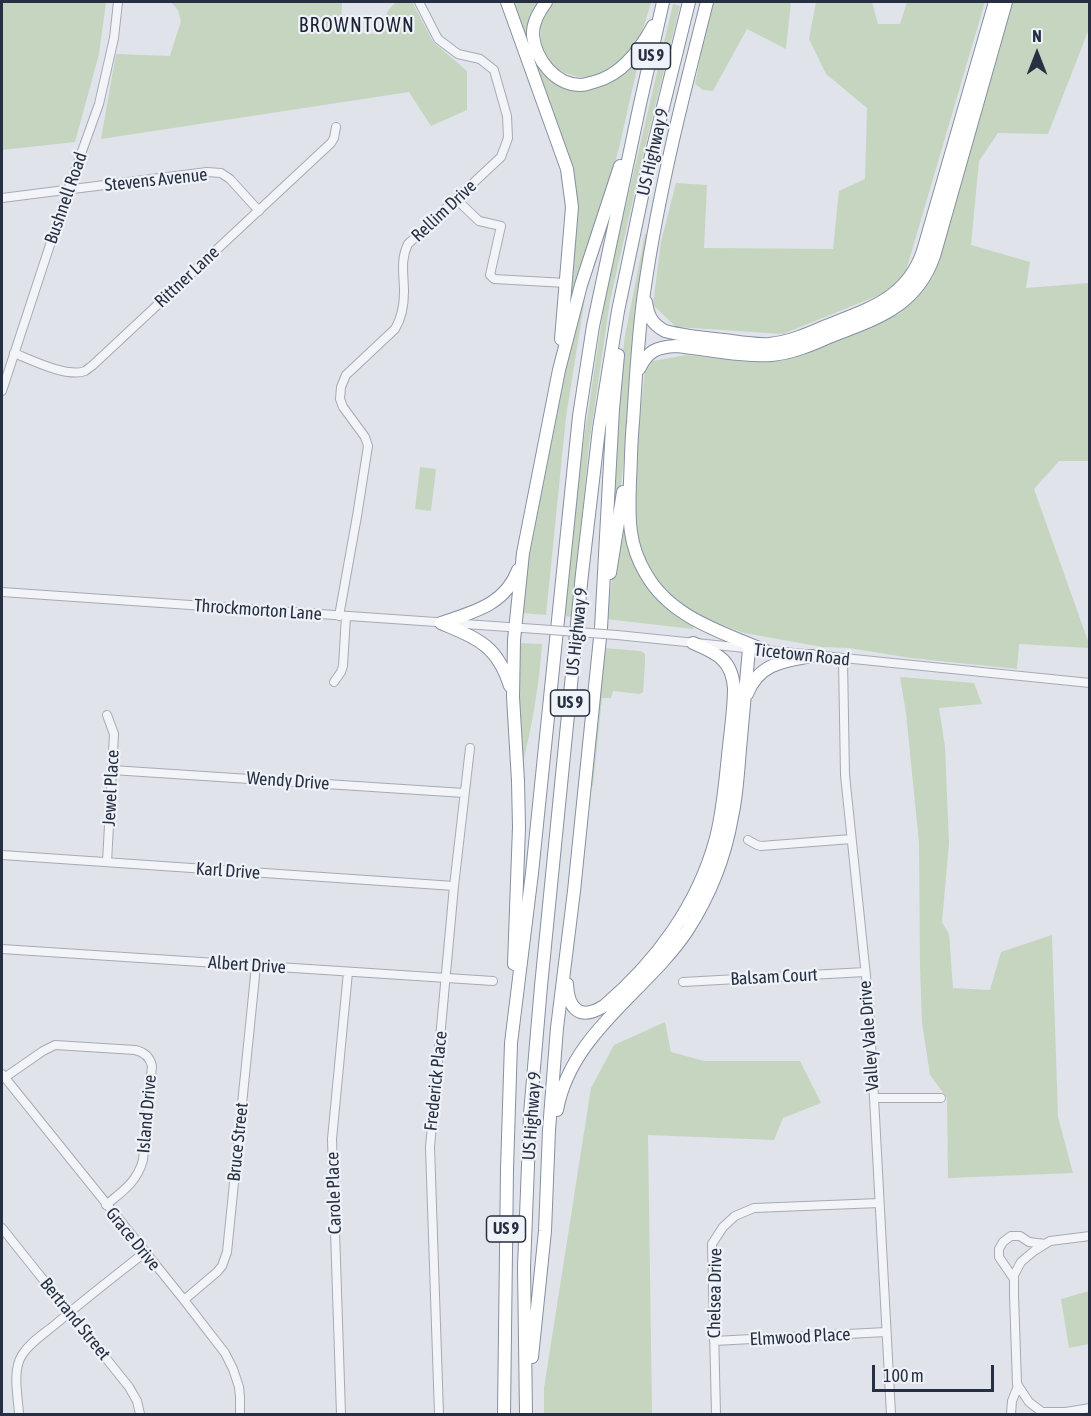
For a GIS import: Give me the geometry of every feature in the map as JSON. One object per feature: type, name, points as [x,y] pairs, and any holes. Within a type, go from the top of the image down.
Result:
[{"type":"highway","points":[[507,2],[567,168],[572,207],[559,370]]},
{"type":"highway","points":[[546,2],[536,16],[533,34],[539,56],[548,70],[563,81],[581,85],[603,79],[626,64],[643,44],[662,5]]},
{"type":"highway","name":"US Highway 9","points":[[526,1414],[524,1267],[531,1102],[599,429],[618,311],[647,172],[689,2]]},
{"type":"highway","points":[[707,2],[667,161],[644,288],[631,444],[630,528],[637,555],[650,580],[667,600],[687,616],[766,651]]},
{"type":"highway","points":[[644,288],[648,315],[654,324],[665,331],[761,344],[795,339],[871,308],[894,294],[914,273],[923,252],[994,2]]},
{"type":"highway","points":[[637,373],[646,356],[662,347],[676,346],[760,356],[795,351],[884,315],[912,294],[928,271],[934,256],[1006,2]]},
{"type":"highway","name":"US Highway 9","points":[[504,1414],[511,1043],[532,873],[579,416],[593,326],[662,5]]},
{"type":"highway","points":[[511,1043],[519,827],[513,697],[514,628],[523,553],[559,370],[581,285],[640,104]]},
{"type":"highway","points":[[526,1414],[545,1231],[557,1028],[574,891],[600,628],[618,354],[618,311]]},
{"type":"highway","points":[[600,628],[607,598],[631,444]]},
{"type":"highway","points":[[441,623],[483,608],[498,598],[514,579],[523,553]]},
{"type":"highway","points":[[441,623],[471,636],[490,649],[504,669],[513,697]]},
{"type":"highway","points":[[566,951],[567,991],[572,1007],[582,1013],[597,1010],[611,1000],[660,948],[689,906],[706,870],[723,806],[734,688],[732,672],[727,663],[715,652],[693,643]]},
{"type":"highway","points":[[548,1185],[558,1104],[575,1063],[602,1025],[642,985],[675,947],[695,918],[716,875],[732,818],[749,649]]},
{"type":"highway","points":[[745,701],[752,683],[767,668],[812,656]]},
{"type":"street","name":"Bushnell Road","points":[[2,391],[68,190],[99,104],[114,38],[118,2]]},
{"type":"street","name":"Rellim Drive","points":[[334,682],[341,672],[343,616],[368,446],[366,437],[343,407],[340,399],[341,387],[346,375],[399,322],[404,295],[404,253],[408,244],[501,157],[508,138],[507,116],[494,70],[480,59],[458,54],[438,39],[419,2]]},
{"type":"street","name":"Rittner Lane","points":[[14,353],[60,370],[73,373],[84,371],[331,143],[336,127]]},
{"type":"street","name":"Stevens Avenue","points":[[2,198],[207,172],[221,173],[230,179],[259,211]]},
{"type":"street","points":[[456,199],[479,221],[501,226],[490,275],[492,278],[566,283]]},
{"type":"street","name":"Throckmorton Lane","points":[[2,592],[514,628]]},
{"type":"street","name":"Ticetown Road","points":[[514,628],[617,635],[1089,683]]},
{"type":"street","name":"Valley Vale Drive","points":[[843,659],[845,776],[869,1005],[891,1414]]},
{"type":"street","name":"Jewel Place","points":[[107,715],[114,734],[107,862]]},
{"type":"street","name":"Frederick Place","points":[[439,1414],[429,1155],[454,886],[470,748]]},
{"type":"street","name":"Wendy Drive","points":[[112,770],[464,793]]},
{"type":"street","points":[[748,840],[761,846],[851,839]]},
{"type":"street","name":"Karl Drive","points":[[2,855],[454,886]]},
{"type":"street","name":"Albert Drive","points":[[2,949],[493,981]]},
{"type":"street","name":"Bruce Street","points":[[184,1300],[217,1272],[227,1252],[256,966]]},
{"type":"street","name":"Carole Place","points":[[341,1414],[332,1153],[348,972]]},
{"type":"street","name":"Balsam Court","points":[[683,982],[865,972]]},
{"type":"street","name":"Island Drive","points":[[3,1076],[55,1046],[135,1050],[142,1052],[151,1061],[143,1160],[140,1170],[132,1182],[106,1205]]},
{"type":"street","name":"Grace Drive","points":[[3,1076],[184,1300],[229,1361],[239,1387],[240,1414]]},
{"type":"street","points":[[874,1098],[940,1098]]},
{"type":"street","name":"Chelsea Drive","points":[[716,1414],[712,1244],[723,1227],[735,1216],[754,1208],[879,1203]]},
{"type":"street","name":"Bertrand Street","points":[[2,1228],[129,1387],[137,1401],[140,1414]]},
{"type":"street","points":[[1014,1279],[999,1257],[999,1249],[1003,1242],[1011,1236],[1020,1236],[1029,1242],[1045,1244]]},
{"type":"street","points":[[1011,1414],[1012,1401],[1018,1386],[1014,1275],[1021,1262],[1050,1241],[1089,1236]]},
{"type":"street","points":[[19,1414],[16,1377],[22,1355],[69,1312],[144,1253]]},
{"type":"street","name":"Elmwood Place","points":[[714,1341],[886,1332]]},
{"type":"street","points":[[1018,1386],[1029,1402],[1044,1413],[1089,1408]]},
{"type":"green space","points":[[2,2],[106,2],[99,54],[75,142],[2,150]]},
{"type":"green space","points":[[171,2],[342,2],[341,30],[376,34],[389,9],[396,2],[412,2],[433,42],[467,71],[467,110],[431,126],[409,92],[101,139],[116,54],[170,56],[181,21],[178,10]]},
{"type":"green space","points":[[511,2],[539,2],[530,40],[569,87],[618,77],[637,62],[638,64],[609,184],[568,310],[575,202]]},
{"type":"green space","points":[[553,2],[651,2],[643,30],[631,50],[609,70],[597,77],[587,78],[558,70],[547,57],[542,42],[541,25],[544,12]]},
{"type":"green space","points":[[711,2],[791,2],[786,49],[747,29],[713,91],[703,90],[695,84]]},
{"type":"green space","points":[[816,2],[872,2],[878,24],[900,24],[907,2],[985,2],[905,274],[894,289],[783,334],[676,327],[653,305],[661,242],[676,183],[707,185],[704,248],[833,249],[839,191],[865,179],[867,108],[826,74],[809,39]]},
{"type":"green space","points":[[1012,2],[1089,2],[1089,29],[1048,134],[998,133],[979,161],[971,245],[1030,262],[1026,288],[1089,283],[1089,461],[1059,461],[1034,489],[1089,648],[1019,644],[1017,669],[911,658],[849,648],[822,647],[744,633],[710,620],[684,606],[665,590],[644,560],[637,541],[634,500],[645,372],[653,361],[686,355],[747,362],[780,361],[901,313],[933,277]]},
{"type":"green space","points":[[673,4],[680,6],[610,301],[589,445],[572,617],[564,616],[582,452],[605,299]]},
{"type":"green space","points":[[645,234],[648,235],[621,485],[613,510],[617,396],[625,336]]},
{"type":"green space","points":[[584,290],[586,291],[566,417],[546,615],[521,613],[528,555],[570,343]]},
{"type":"green space","points":[[420,467],[436,469],[431,511],[415,509]]},
{"type":"green space","points":[[622,516],[635,568],[651,591],[673,613],[694,625],[693,629],[606,619]]},
{"type":"green space","points":[[518,643],[542,644],[535,706],[522,767],[518,685]]},
{"type":"green space","points":[[603,648],[641,651],[645,654],[643,692],[640,694],[613,691],[611,698],[602,698],[593,786],[589,786]]},
{"type":"green space","points":[[900,677],[974,683],[982,704],[939,708],[945,747],[949,843],[942,922],[949,934],[953,988],[990,990],[1001,952],[1052,935],[1058,1117],[1073,1173],[948,1178],[947,1098],[930,1075],[922,1023],[919,843],[906,713]]},
{"type":"green space","points":[[665,1022],[671,1052],[704,1061],[800,1061],[821,1103],[783,1118],[774,1140],[648,1135],[652,1414],[544,1414],[544,1388],[591,1088],[614,1045]]},
{"type":"green space","points":[[1089,1291],[1089,1344],[1069,1348],[1061,1299]]},
{"type":"district","name":"BROWNTOWN","points":[[357,26]]}]
